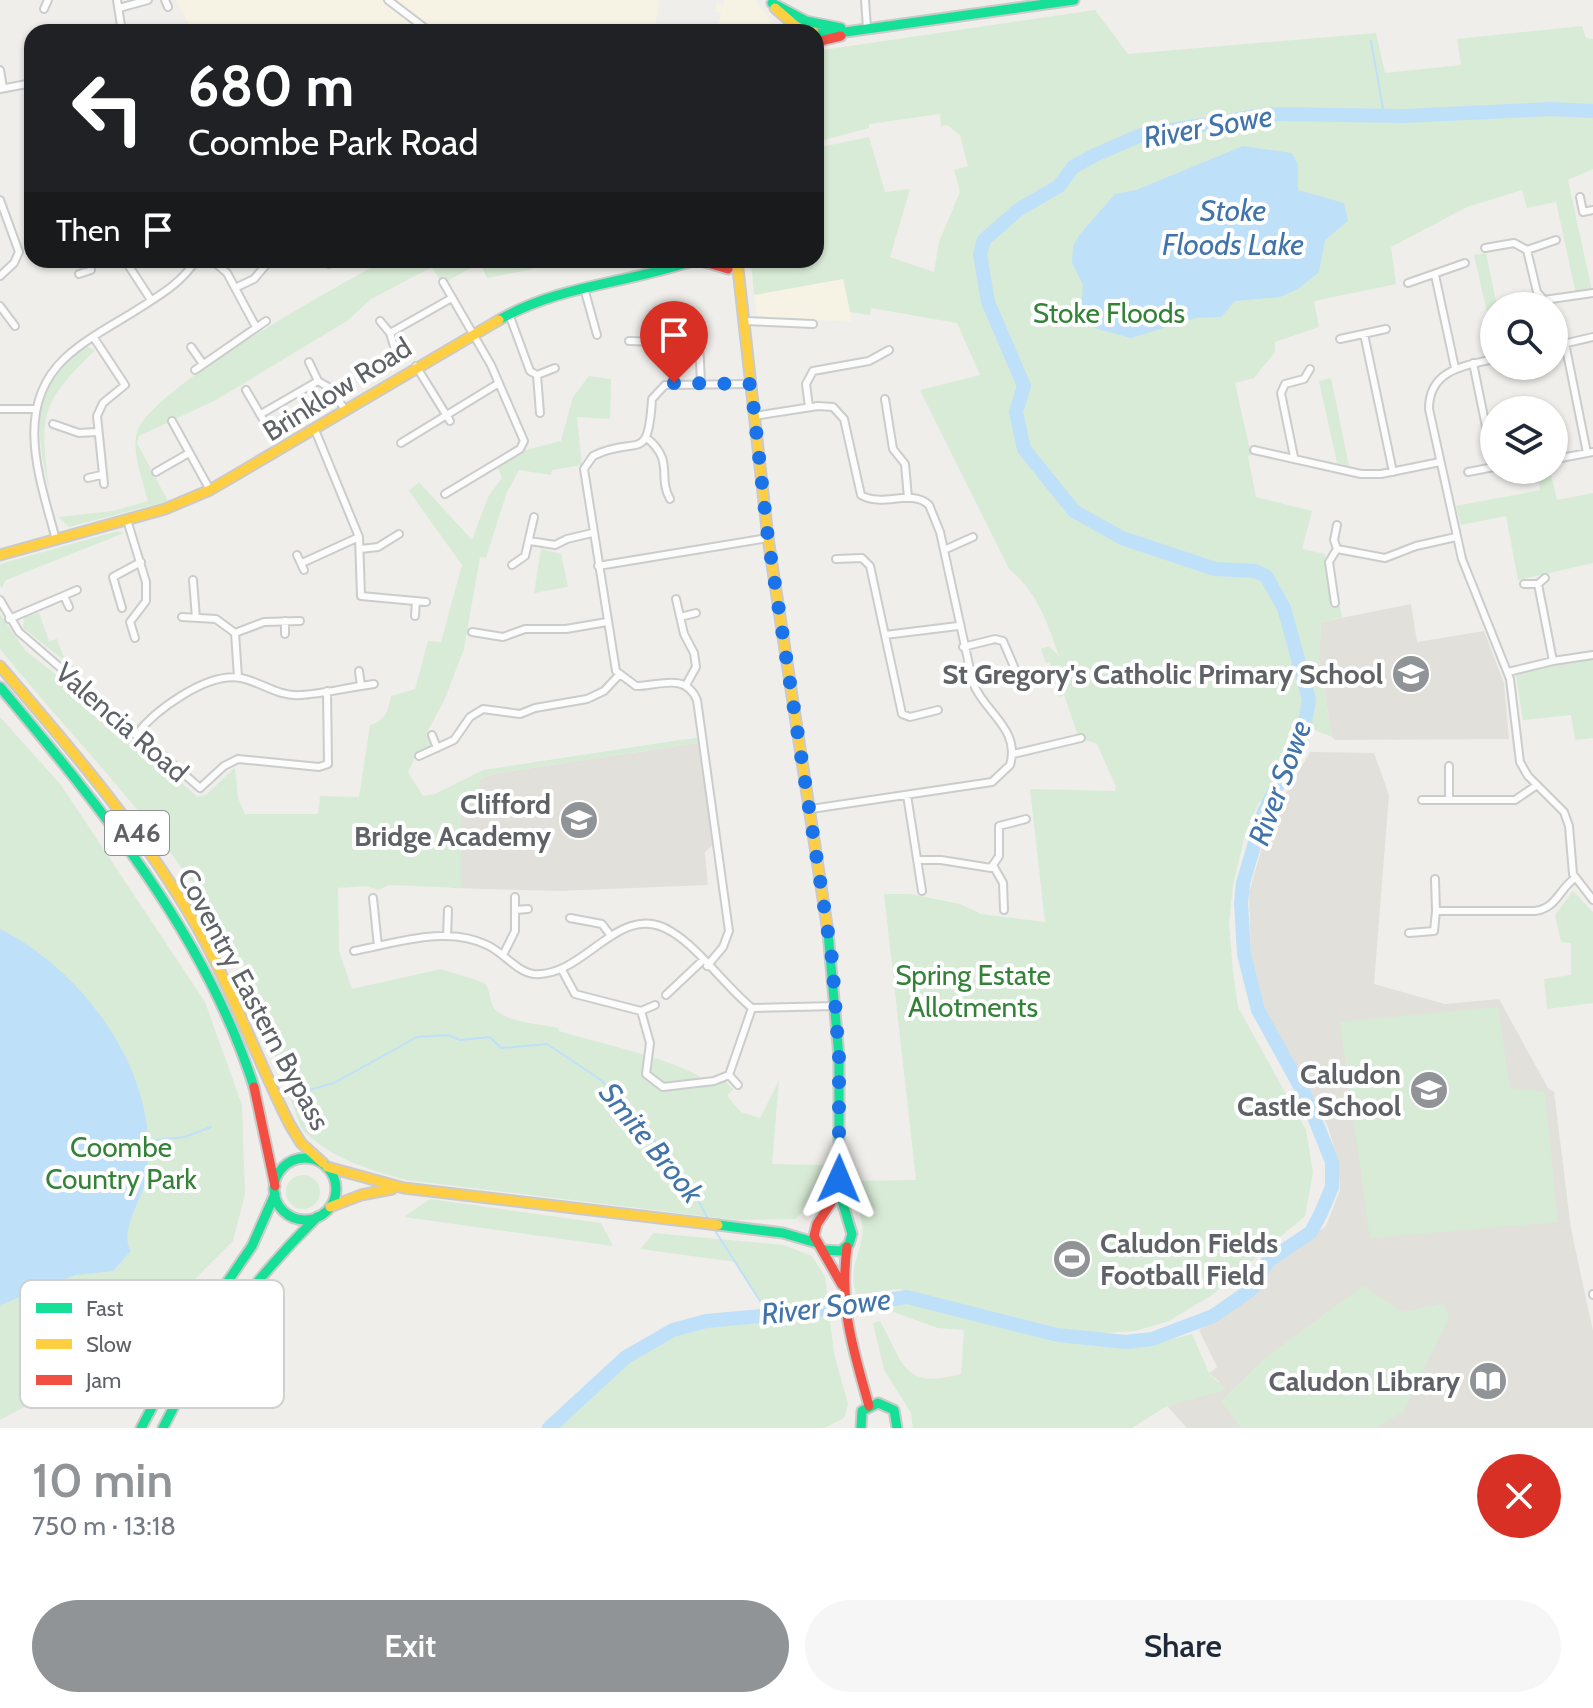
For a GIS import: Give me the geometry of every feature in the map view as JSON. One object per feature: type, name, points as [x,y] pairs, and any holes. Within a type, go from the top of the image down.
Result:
[{"type":"main road","points":[[824,29],[865,28],[1074,0]]},
{"type":"main road","points":[[770,2],[786,24]]},
{"type":"main road","points":[[770,2],[804,24]]},
{"type":"main road","points":[[783,18],[799,24]]},
{"type":"main road","points":[[824,40],[865,28]]},
{"type":"main road","name":"Brinklow Road","points":[[0,555],[127,520],[210,490],[509,314],[584,288],[673,268]]},
{"type":"main road","points":[[729,268],[737,282]]},
{"type":"main road","points":[[737,268],[768,538],[826,904],[836,1006],[839,1191],[852,1234],[847,1247],[842,1285],[846,1320],[869,1406]]},
{"type":"main road","name":"Coventry Eastern Bypass","points":[[0,666],[100,785],[173,886],[216,961],[290,1125],[301,1143],[325,1165]]},
{"type":"main road","name":"Coventry Eastern Bypass","points":[[0,687],[128,844],[183,928],[241,1056],[267,1137],[275,1190]]},
{"type":"main road","points":[[229,1280],[252,1246],[280,1172],[292,1161],[307,1158],[404,1188],[783,1233],[835,1253],[847,1247]]},
{"type":"main road","points":[[325,1165],[336,1187],[330,1207]]},
{"type":"main road","points":[[258,1280],[277,1257],[330,1207],[361,1195],[404,1188]]},
{"type":"main road","points":[[275,1190],[282,1209],[293,1217],[317,1217]]},
{"type":"main road","points":[[839,1191],[820,1221],[820,1247],[842,1285]]},
{"type":"main road","points":[[783,1233],[835,1215],[846,1220]]},
{"type":"main road","points":[[861,1428],[862,1411],[878,1403],[891,1407],[897,1416],[897,1428]]},
{"type":"main road","points":[[141,1428],[152,1408]]},
{"type":"main road","points":[[163,1428],[174,1408]]},
{"type":"street","points":[[44,9],[48,0]]},
{"type":"street","points":[[121,24],[118,4],[148,0]]},
{"type":"street","points":[[388,0],[420,24]]},
{"type":"street","points":[[865,0],[865,28]]},
{"type":"street","points":[[0,70],[2,89],[24,85]]},
{"type":"street","points":[[1580,197],[1583,212],[1593,210]]},
{"type":"street","points":[[0,200],[19,252],[14,263],[0,276]]},
{"type":"street","points":[[1485,248],[1511,243],[1527,250],[1556,240]]},
{"type":"street","points":[[1527,250],[1537,292],[1544,300],[1593,293]]},
{"type":"street","points":[[1408,283],[1435,275],[1448,266],[1465,263]]},
{"type":"street","points":[[79,274],[90,268]]},
{"type":"street","points":[[130,268],[151,300]]},
{"type":"street","points":[[56,540],[34,448],[36,409],[51,374],[75,349],[173,286],[189,268]]},
{"type":"street","points":[[223,268],[256,327]]},
{"type":"street","points":[[235,288],[254,279],[263,268]]},
{"type":"street","points":[[1435,275],[1455,368]]},
{"type":"street","points":[[443,282],[450,299],[474,332],[522,432],[520,449],[445,494]]},
{"type":"street","points":[[584,288],[597,335]]},
{"type":"street","points":[[390,333],[450,299]]},
{"type":"street","points":[[0,306],[15,326]]},
{"type":"street","points":[[509,314],[530,371],[537,375]]},
{"type":"street","points":[[2,325],[10,319]]},
{"type":"street","points":[[698,319],[701,383]]},
{"type":"street","points":[[195,370],[266,321]]},
{"type":"street","points":[[380,321],[390,333],[394,346]]},
{"type":"street","points":[[744,321],[813,324]]},
{"type":"street","points":[[1340,339],[1386,329]]},
{"type":"street","points":[[1364,334],[1393,472]]},
{"type":"street","points":[[1568,342],[1593,337]]},
{"type":"street","points":[[94,338],[125,385]]},
{"type":"street","points":[[629,341],[698,343]]},
{"type":"street","points":[[191,347],[203,364]]},
{"type":"street","points":[[809,407],[806,384],[813,371],[869,361],[889,350]]},
{"type":"street","points":[[1568,356],[1590,452],[1568,457]]},
{"type":"street","points":[[309,362],[318,381],[330,388],[346,411]]},
{"type":"street","points":[[1480,362],[1455,368],[1440,377],[1430,397],[1455,534],[1470,581],[1508,672],[1520,762],[1566,816],[1575,878],[1593,900]]},
{"type":"street","points":[[1473,363],[1480,398]]},
{"type":"street","points":[[416,366],[448,418]]},
{"type":"street","points":[[537,375],[555,368]]},
{"type":"street","points":[[1294,457],[1281,389],[1287,383],[1304,379],[1310,369]]},
{"type":"street","points":[[537,375],[540,413]]},
{"type":"street","points":[[104,484],[96,432],[99,409],[125,385],[135,381]]},
{"type":"street","points":[[261,414],[318,381]]},
{"type":"street","points":[[401,443],[448,418],[499,383]]},
{"type":"street","points":[[666,995],[723,947],[729,931],[697,700],[686,685],[672,681],[636,686],[619,675],[583,477],[588,461],[602,452],[634,447],[647,438],[652,426],[652,399],[660,388],[674,383],[751,384]]},
{"type":"street","points":[[246,390],[271,433]]},
{"type":"street","points":[[885,399],[893,449],[905,464],[908,498]]},
{"type":"street","points":[[754,416],[828,406],[842,415],[861,495],[876,501],[923,500],[929,505],[944,550],[958,626],[975,689],[1002,722],[1013,754],[1008,770],[992,782],[811,809]]},
{"type":"street","points":[[0,409],[36,409]]},
{"type":"street","points":[[172,421],[210,490]]},
{"type":"street","points":[[53,424],[61,428],[96,432]]},
{"type":"street","points":[[59,437],[61,428]]},
{"type":"street","points":[[315,430],[359,537],[361,596],[426,602]]},
{"type":"street","points":[[647,438],[663,455],[667,476],[665,488],[670,499]]},
{"type":"street","points":[[1254,450],[1361,474],[1393,472],[1440,462]]},
{"type":"street","points":[[156,472],[189,453]]},
{"type":"street","points":[[1468,472],[1480,470]]},
{"type":"street","points":[[88,478],[101,475]]},
{"type":"street","points":[[654,491],[665,488]]},
{"type":"street","points":[[512,565],[525,556],[534,517]]},
{"type":"street","points":[[127,520],[141,562],[146,601],[130,622],[135,638]]},
{"type":"street","points":[[1337,525],[1334,540],[1337,549]]},
{"type":"street","points":[[530,541],[554,546],[567,539],[592,533]]},
{"type":"street","points":[[361,549],[378,547],[399,534]]},
{"type":"street","points":[[1337,549],[1385,558],[1455,534]]},
{"type":"street","points":[[297,555],[303,566],[359,537]]},
{"type":"street","points":[[944,550],[973,537]]},
{"type":"street","points":[[598,566],[768,538]]},
{"type":"street","points":[[1335,603],[1329,562],[1337,549]]},
{"type":"street","points":[[836,559],[858,558],[868,562],[902,714],[910,717],[938,710]]},
{"type":"street","points":[[122,608],[113,577],[141,562]]},
{"type":"street","points":[[1524,584],[1538,584],[1545,578]]},
{"type":"street","points":[[193,580],[196,618]]},
{"type":"street","points":[[1538,584],[1553,661]]},
{"type":"street","points":[[9,619],[77,590]]},
{"type":"street","points":[[64,596],[69,607]]},
{"type":"street","points":[[676,599],[696,667],[686,685]]},
{"type":"street","name":"Valencia Road","points":[[0,600],[9,619],[105,713],[200,788],[224,766],[238,759],[324,766],[330,756],[327,691]]},
{"type":"street","points":[[415,616],[416,601]]},
{"type":"street","points":[[680,617],[696,613]]},
{"type":"street","points":[[182,617],[224,622],[235,633],[238,677]]},
{"type":"street","points":[[285,621],[285,634]]},
{"type":"street","points":[[235,633],[256,623],[300,621]]},
{"type":"street","points":[[472,632],[494,636],[607,622]]},
{"type":"street","points":[[494,636],[495,626]]},
{"type":"street","points":[[885,635],[958,626]]},
{"type":"street","points":[[963,647],[995,639],[1003,641],[1015,669]]},
{"type":"street","points":[[1508,672],[1593,655]]},
{"type":"street","points":[[359,671],[361,686]]},
{"type":"street","points":[[419,756],[454,740],[470,717],[483,709],[518,714],[597,696],[619,675]]},
{"type":"street","points":[[136,735],[151,715],[185,694],[238,677],[285,694],[374,684]]},
{"type":"street","points":[[518,714],[519,725]]},
{"type":"street","points":[[432,735],[437,748]]},
{"type":"street","points":[[1013,754],[1081,738]]},
{"type":"street","points":[[1449,766],[1449,800]]},
{"type":"street","points":[[1422,800],[1515,800],[1537,785]]},
{"type":"street","points":[[907,795],[922,891]]},
{"type":"street","points":[[994,867],[999,856],[999,826],[1026,819]]},
{"type":"street","points":[[917,860],[941,860],[984,869],[994,867]]},
{"type":"street","points":[[994,867],[1003,883],[1004,910]]},
{"type":"street","points":[[1436,911],[1542,910],[1554,904],[1562,889],[1575,878]]},
{"type":"street","points":[[1409,933],[1434,931],[1435,879]]},
{"type":"street","points":[[503,955],[515,931],[515,897]]},
{"type":"street","points":[[373,898],[378,946]]},
{"type":"street","points":[[515,910],[528,909]]},
{"type":"street","points":[[447,936],[448,910]]},
{"type":"street","points":[[570,918],[602,924],[611,936]]},
{"type":"street","points":[[354,951],[447,936],[476,941],[531,974],[562,970],[630,925],[660,926],[674,932],[752,1008],[836,1006]]},
{"type":"street","points":[[562,970],[575,994],[641,1011],[655,1005]]},
{"type":"street","points":[[641,1011],[648,1031],[649,1049],[645,1069],[657,1085],[714,1081],[729,1075],[752,1008]]},
{"type":"street","points":[[729,1075],[738,1085]]},
{"type":"shaded area","points":[[176,0],[659,0],[655,24],[189,24]]},
{"type":"shaded area","points":[[724,0],[756,0],[772,24],[719,24],[721,13],[715,11],[717,3],[723,5]]},
{"type":"shaded area","points":[[844,279],[852,322],[757,316],[754,295]]},
{"type":"shaded area","name":"St Gregory's Catholic Primary School","points":[[1411,604],[1417,642],[1484,631],[1504,683],[1509,739],[1335,740],[1332,737],[1319,659],[1321,622]]},
{"type":"shaded area","name":"Clifford Bridge Academy","points":[[698,743],[713,845],[705,852],[708,885],[558,891],[451,888],[449,794],[492,774]]},
{"type":"shaded area","name":"Caludon Castle School","points":[[1310,752],[1374,753],[1389,795],[1374,984],[1445,1004],[1499,999],[1548,1088],[1554,1092],[1571,1229],[1593,1331],[1593,1428],[1187,1428],[1167,1406],[1187,1400],[1220,1382],[1209,1373],[1217,1367],[1199,1330],[1255,1295],[1273,1263],[1326,1226],[1340,1190],[1338,1161],[1328,1127],[1261,1003],[1251,963],[1249,892],[1270,820]]},
{"type":"green space","points":[[1095,10],[1128,54],[1376,33],[1385,73],[1461,65],[1457,39],[1582,26],[1586,38],[1593,39],[1593,169],[1568,180],[1592,291],[1576,294],[1556,202],[1527,208],[1522,190],[1467,207],[1391,247],[1396,284],[1314,301],[1319,327],[1275,342],[1275,352],[1254,378],[1235,383],[1251,455],[1248,456],[1256,497],[1312,511],[1302,549],[1325,554],[1330,602],[1339,602],[1342,617],[1321,622],[1319,659],[1332,737],[1300,724],[1290,756],[1266,802],[1259,802],[1245,835],[1233,885],[1229,923],[1238,1007],[1306,1130],[1313,1173],[1305,1216],[1212,1295],[1169,1321],[1135,1331],[1086,1334],[899,1289],[856,1295],[854,1271],[863,1232],[849,1181],[916,1180],[884,894],[910,894],[960,904],[981,914],[1045,922],[1030,789],[1115,791],[1116,787],[1097,744],[1079,738],[1064,695],[1059,697],[1050,662],[1046,663],[1041,649],[1049,646],[1059,656],[1046,620],[1027,588],[1009,569],[920,390],[980,375],[957,323],[871,308],[870,315],[850,312],[843,279],[754,295],[752,268],[824,268],[824,146],[869,137],[885,192],[910,189],[890,257],[934,272],[939,242],[960,192],[954,170],[968,166],[960,135],[947,125],[941,126],[940,114],[869,124],[869,128],[824,140],[824,50]]},
{"type":"green space","points":[[1486,253],[1494,292],[1482,292],[1474,255]]},
{"type":"green space","points":[[371,268],[430,268],[371,299],[347,321],[216,400],[139,436],[137,443],[168,501],[69,527],[58,517],[113,511],[148,501],[135,446],[138,429],[152,410],[212,363]]},
{"type":"green space","points":[[433,268],[471,268],[442,284]]},
{"type":"green space","points":[[482,268],[533,268],[533,269],[487,278]]},
{"type":"green space","points":[[86,346],[95,350],[64,384],[48,411],[44,442],[49,488],[41,447],[41,410],[55,376],[68,360]]},
{"type":"green space","points":[[589,376],[611,379],[610,419],[577,417],[582,465],[552,470],[551,475],[519,470],[507,492],[486,558],[480,557],[464,649],[444,701],[427,732],[431,745],[416,756],[408,772],[423,796],[435,794],[483,770],[680,740],[697,738],[698,743],[492,774],[479,780],[480,793],[461,809],[461,888],[389,885],[378,890],[367,886],[338,888],[339,951],[352,989],[441,969],[464,976],[485,984],[493,1006],[504,1016],[558,1028],[559,1031],[660,1060],[711,1084],[726,1082],[733,1089],[727,1096],[741,1112],[760,1118],[779,1080],[772,1164],[827,1165],[820,1198],[795,1219],[736,1220],[406,1180],[363,1167],[324,1147],[301,1128],[246,982],[203,899],[131,802],[0,649],[0,614],[25,650],[60,678],[103,722],[156,758],[197,797],[206,795],[235,767],[238,798],[245,814],[318,814],[320,796],[359,797],[370,725],[385,714],[391,696],[415,689],[428,641],[441,642],[462,565],[409,491],[419,482],[472,540],[488,497],[502,478],[497,466],[526,450],[561,441],[573,397]]},
{"type":"green space","points":[[1331,378],[1349,466],[1337,463],[1319,381]]},
{"type":"green space","points":[[1539,484],[1553,484],[1557,500],[1593,493],[1593,563],[1518,580],[1506,516],[1461,525],[1456,506],[1540,490]]},
{"type":"green space","points":[[118,531],[124,533],[6,580],[2,588],[0,585],[0,564]]},
{"type":"green space","points":[[541,549],[561,554],[568,587],[534,593]]},
{"type":"green space","points":[[39,613],[49,641],[57,639],[63,655],[76,670],[23,628],[24,617]]},
{"type":"green space","points":[[1593,657],[1593,738],[1575,740],[1571,715],[1523,720],[1516,676],[1520,671]]},
{"type":"green space","name":"Coombe Country Park","points":[[0,717],[61,785],[205,1002],[242,1105],[245,1194],[233,1241],[194,1280],[20,1280],[20,1408],[23,1408],[0,1420]]},
{"type":"green space","points":[[1573,891],[1593,912],[1593,1003],[1547,1009],[1544,979],[1571,975],[1571,943],[1561,942],[1555,915]]},
{"type":"green space","points":[[1498,1007],[1510,1088],[1545,1092],[1558,1222],[1370,1238],[1340,1022]]},
{"type":"green space","points":[[303,1175],[315,1180],[320,1192],[315,1204],[303,1209],[291,1204],[286,1192],[291,1180]]},
{"type":"green space","points":[[430,1199],[601,1223],[613,1246],[404,1217]]},
{"type":"green space","points":[[654,1233],[784,1245],[812,1256],[825,1276],[834,1354],[848,1404],[844,1418],[824,1428],[541,1428],[626,1351],[688,1324],[768,1315],[736,1262],[640,1249]]},
{"type":"green space","points":[[1363,1286],[1403,1312],[1444,1303],[1449,1318],[1403,1412],[1375,1428],[1241,1428],[1221,1401],[1265,1358]]},
{"type":"green space","points":[[907,1301],[966,1313],[1054,1342],[1144,1346],[1192,1334],[1209,1373],[1226,1390],[1167,1406],[1132,1428],[913,1428],[911,1413],[884,1370],[873,1323],[880,1321],[907,1369],[927,1378],[961,1374],[964,1330],[938,1328],[882,1308]]},
{"type":"water","name":"Stoke Floods Lake","points":[[1243,146],[1292,153],[1298,165],[1298,190],[1344,203],[1348,221],[1325,240],[1319,272],[1298,289],[1280,297],[1235,301],[1221,317],[1196,318],[1131,338],[1094,328],[1081,307],[1083,285],[1072,263],[1073,246],[1080,234],[1115,194],[1136,190]]},
{"type":"water","points":[[0,929],[32,948],[62,973],[90,1002],[113,1034],[131,1069],[143,1106],[148,1144],[145,1182],[129,1226],[128,1244],[131,1251],[113,1271],[75,1275],[62,1280],[20,1280],[20,1297],[0,1305]]},
{"type":"waterway","points":[[1371,41],[1384,114]]},
{"type":"waterway","name":"River Sowe","points":[[549,1428],[626,1357],[673,1330],[706,1321],[805,1312],[907,1297],[1057,1335],[1126,1342],[1152,1339],[1213,1316],[1252,1289],[1268,1261],[1311,1232],[1332,1187],[1332,1162],[1306,1097],[1258,1010],[1244,954],[1241,903],[1243,883],[1264,812],[1303,734],[1309,699],[1284,608],[1266,576],[1255,571],[1215,569],[1122,538],[1074,511],[1024,449],[1016,412],[1024,386],[988,302],[980,254],[984,240],[1018,210],[1059,186],[1073,167],[1141,135],[1269,114],[1405,116],[1550,109],[1593,111]]},
{"type":"waterway","name":"Smite Brook","points":[[309,1090],[334,1083],[417,1037],[448,1035],[460,1040],[490,1037],[501,1048],[547,1044],[601,1080],[684,1174],[709,1221]]},
{"type":"waterway","name":"Smite Brook","points":[[147,1141],[185,1137],[211,1127]]},
{"type":"waterway","name":"Smite Brook","points":[[714,1229],[769,1315]]},
{"type":"traffic: fast","points":[[824,34],[1074,0]]},
{"type":"traffic: fast","points":[[772,3],[806,21],[821,24]]},
{"type":"traffic: fast","points":[[824,25],[841,28]]},
{"type":"traffic: fast","points":[[499,320],[546,299],[671,268]]},
{"type":"traffic: fast","points":[[0,687],[76,779],[147,875],[179,925],[208,977],[254,1087]]},
{"type":"traffic: fast","points":[[823,1250],[841,1251],[849,1244],[852,1234],[839,1191],[839,1057],[828,932]]},
{"type":"traffic: fast","points":[[305,1158],[327,1167],[336,1189],[327,1211],[305,1220],[283,1211],[274,1189],[283,1167],[305,1158]]},
{"type":"traffic: fast","points":[[229,1280],[252,1246],[275,1194]]},
{"type":"traffic: fast","points":[[259,1280],[317,1217]]},
{"type":"traffic: fast","points":[[718,1225],[783,1233],[817,1243]]},
{"type":"traffic: fast","points":[[861,1428],[862,1411],[878,1403],[894,1410],[897,1428]]},
{"type":"traffic: fast","points":[[141,1428],[152,1408]]},
{"type":"traffic: fast","points":[[163,1428],[173,1408]]},
{"type":"traffic: slow","points":[[775,8],[793,24]]},
{"type":"traffic: slow","points":[[738,268],[768,538],[828,932]]},
{"type":"traffic: slow","points":[[0,555],[165,509],[210,490],[499,320]]},
{"type":"traffic: slow","points":[[0,666],[105,792],[176,892],[222,976],[290,1125],[301,1143],[323,1163]]},
{"type":"traffic: slow","points":[[327,1167],[404,1188],[718,1225]]},
{"type":"traffic: slow","points":[[330,1207],[361,1195],[392,1189]]},
{"type":"traffic: jam","points":[[824,40],[841,36]]},
{"type":"traffic: jam","points":[[254,1087],[275,1186]]},
{"type":"traffic: jam","points":[[839,1191],[817,1224],[814,1236],[842,1285]]},
{"type":"traffic: jam","points":[[847,1247],[846,1309],[869,1406]]},
{"type":"place","name":"St Gregory's Catholic Primary School","points":[[1411,674]]},
{"type":"place","name":"Clifford Bridge Academy","points":[[579,820]]},
{"type":"place","name":"Caludon Castle School","points":[[1429,1090]]},
{"type":"place","name":"Caludon Fields Football Field","points":[[1072,1259]]},
{"type":"place","name":"Caludon Library","points":[[1488,1381]]},
{"type":"route","points":[[674,383],[751,384],[768,538],[826,904],[839,1057],[839,1179]]},
{"type":"park label","name":"Stoke Floods","points":[[1109,313]]},
{"type":"park label","name":"Spring Estate Allotments","points":[[973,991]]}]
